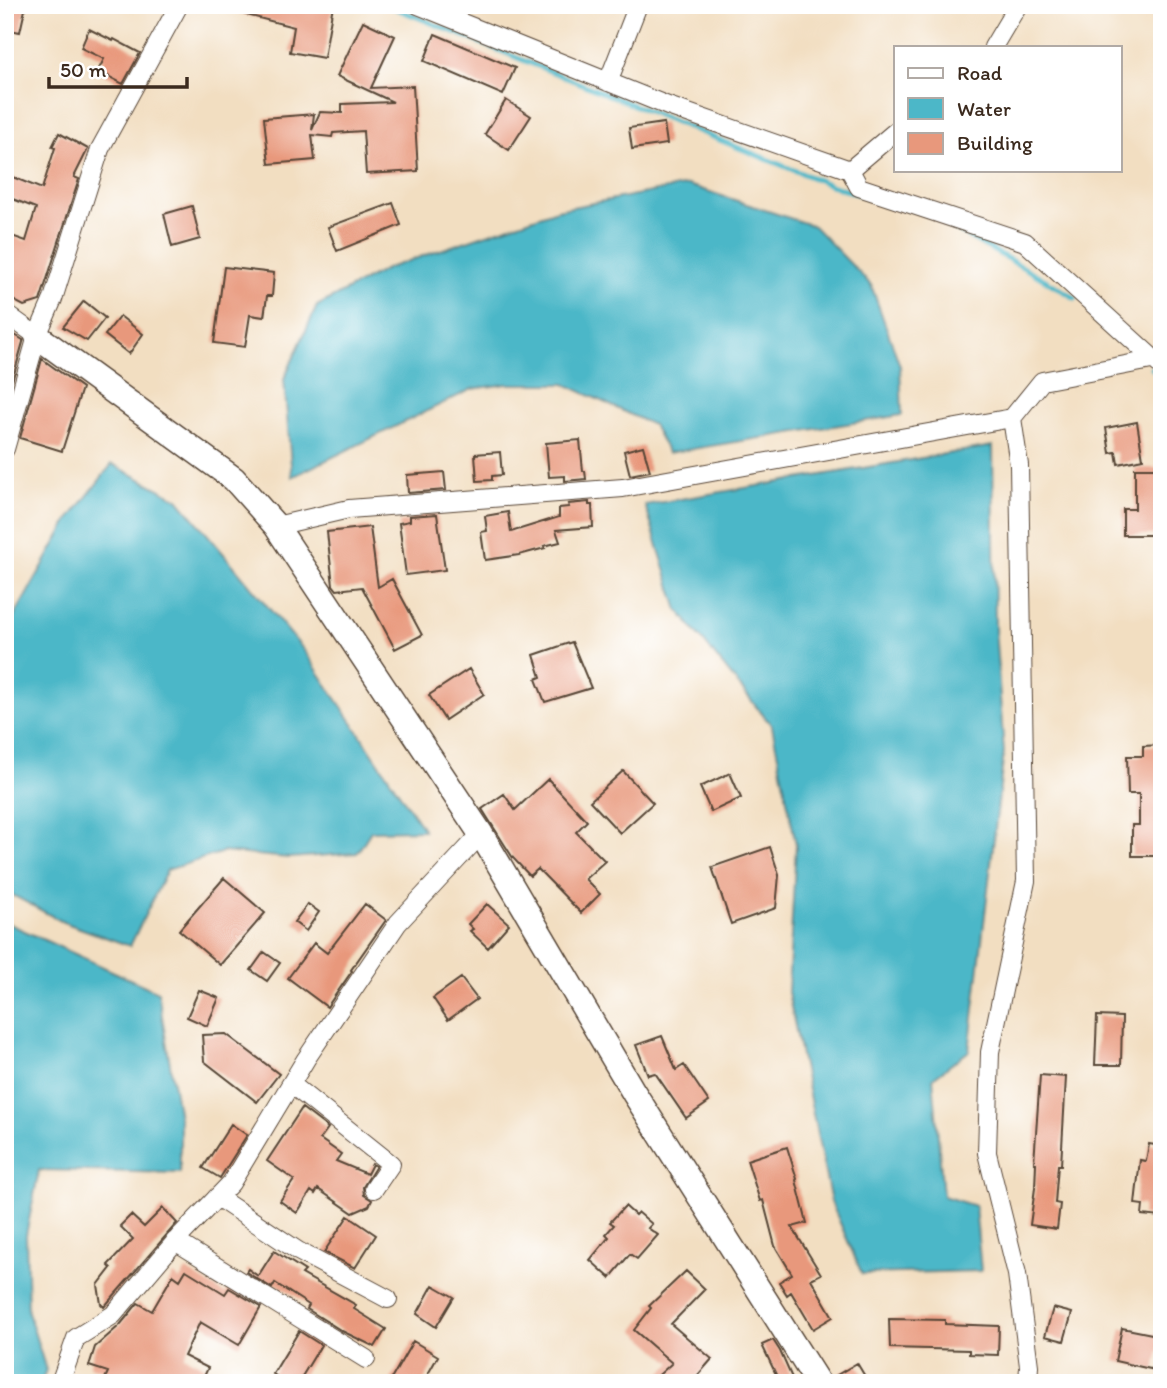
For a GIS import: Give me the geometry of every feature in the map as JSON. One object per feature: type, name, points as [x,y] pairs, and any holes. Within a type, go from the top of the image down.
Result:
[{"type":"street","points":[[5,449],[37,336],[53,299],[100,149],[179,5]]},
{"type":"street","points":[[418,5],[668,106],[850,170],[859,187],[1025,242],[1160,362]]},
{"type":"street","points":[[608,82],[638,5]]},
{"type":"street","points":[[994,46],[1018,5]]},
{"type":"street","points":[[850,170],[894,133]]},
{"type":"street","points":[[5,313],[234,479],[276,526],[481,834],[634,1093],[818,1383]]},
{"type":"street","points":[[276,526],[349,509],[623,488],[1012,418],[1042,381],[1160,362]]},
{"type":"street","points":[[1012,418],[1019,465],[1026,881],[990,1052],[987,1153],[1017,1274],[1029,1366],[1028,1383]]},
{"type":"street","points":[[60,1383],[76,1338],[113,1315],[175,1241],[231,1183],[291,1084],[398,923],[481,834]]},
{"type":"street","points":[[291,1084],[391,1164],[374,1189]]},
{"type":"street","points":[[217,1198],[298,1251],[388,1299]]},
{"type":"street","points":[[175,1241],[366,1359]]},
{"type":"water","points":[[688,185],[814,226],[871,285],[900,366],[902,415],[668,453],[653,425],[565,384],[507,384],[472,389],[292,477],[284,379],[317,306],[388,268],[557,210]]},
{"type":"water","points":[[993,446],[995,629],[1004,752],[969,1051],[933,1078],[943,1196],[975,1206],[981,1271],[862,1274],[831,1202],[788,992],[796,844],[772,726],[678,610],[645,505]]},
{"type":"water","points":[[112,464],[178,499],[303,649],[424,830],[371,831],[357,853],[289,858],[223,852],[167,870],[130,946],[63,922],[5,891],[5,633],[68,521]]},
{"type":"water","points":[[5,922],[158,992],[180,1124],[180,1173],[39,1170],[26,1235],[28,1312],[46,1370],[41,1383],[5,1383]]},
{"type":"building","points":[[5,5],[26,5],[20,32],[5,29]]},
{"type":"building","points":[[231,5],[333,5],[324,58],[290,52],[294,27],[231,11]]},
{"type":"building","points":[[363,21],[395,36],[371,88],[413,86],[418,171],[366,174],[363,131],[333,133],[332,137],[312,135],[315,160],[269,164],[264,118],[314,114],[312,130],[320,112],[342,113],[342,104],[393,102],[337,76]]},
{"type":"building","points":[[89,29],[140,53],[123,84],[98,71],[104,59],[81,48]]},
{"type":"building","points":[[435,34],[515,68],[503,95],[424,61]]},
{"type":"building","points":[[506,100],[531,116],[509,150],[485,134]]},
{"type":"building","points":[[664,123],[667,144],[632,149],[629,128]]},
{"type":"building","points":[[59,133],[88,149],[74,177],[79,179],[40,301],[24,306],[5,296],[5,247],[9,235],[26,241],[36,208],[5,196],[5,174],[42,189],[55,148],[52,147]]},
{"type":"building","points":[[393,203],[401,225],[337,251],[328,227]]},
{"type":"building","points":[[192,206],[200,239],[172,247],[164,214]]},
{"type":"building","points":[[224,267],[274,273],[272,296],[267,296],[264,317],[250,315],[245,347],[214,343]]},
{"type":"building","points":[[84,301],[105,318],[87,341],[63,327]]},
{"type":"building","points":[[120,316],[143,334],[129,354],[105,335]]},
{"type":"building","points":[[5,329],[23,342],[5,406]]},
{"type":"building","points":[[42,359],[82,388],[62,451],[20,438]]},
{"type":"building","points":[[1137,422],[1143,459],[1118,464],[1116,452],[1110,453],[1106,428]]},
{"type":"building","points":[[580,440],[586,479],[565,481],[565,476],[549,477],[546,443]]},
{"type":"building","points":[[643,446],[650,471],[630,475],[624,451]]},
{"type":"building","points":[[500,452],[502,475],[492,476],[492,480],[477,481],[475,454]]},
{"type":"building","points":[[1135,468],[1162,468],[1162,535],[1123,535],[1123,509],[1135,509]]},
{"type":"building","points":[[444,472],[446,490],[408,493],[407,475]]},
{"type":"building","points":[[589,502],[589,505],[592,505],[593,527],[556,530],[560,542],[519,555],[485,560],[481,532],[487,531],[485,516],[508,512],[511,532],[559,517],[559,508],[569,507],[568,504]]},
{"type":"building","points":[[437,514],[445,570],[406,575],[399,523],[410,521],[410,516]]},
{"type":"building","points":[[370,527],[378,587],[392,579],[422,635],[395,649],[362,587],[337,590],[333,585],[327,532]]},
{"type":"building","points":[[572,642],[591,688],[545,702],[536,679],[541,677],[534,655]]},
{"type":"building","points":[[469,669],[484,694],[445,720],[429,695]]},
{"type":"building","points":[[1162,745],[1162,856],[1132,856],[1132,825],[1139,825],[1139,794],[1128,794],[1127,756],[1143,756],[1143,746]]},
{"type":"building","points":[[623,771],[653,803],[620,833],[590,801]]},
{"type":"building","points":[[730,773],[741,798],[711,812],[700,787]]},
{"type":"building","points":[[548,779],[587,821],[576,832],[605,861],[585,879],[600,894],[581,913],[538,869],[530,876],[513,858],[482,809],[504,794],[515,810]]},
{"type":"building","points":[[770,847],[779,875],[776,908],[731,924],[712,867]]},
{"type":"building","points":[[224,878],[265,913],[220,965],[179,930]]},
{"type":"building","points":[[308,904],[319,912],[306,931],[294,922]]},
{"type":"building","points":[[365,904],[386,920],[327,1007],[288,978],[314,943],[327,953]]},
{"type":"building","points":[[487,904],[509,924],[488,948],[470,931],[473,929],[468,924]]},
{"type":"building","points":[[264,952],[280,963],[267,981],[251,970]]},
{"type":"building","points":[[461,978],[477,999],[448,1020],[433,998]]},
{"type":"building","points":[[199,990],[219,998],[207,1026],[187,1017]]},
{"type":"building","points":[[1097,1016],[1122,1017],[1121,1065],[1095,1065]]},
{"type":"building","points":[[226,1034],[279,1074],[257,1102],[204,1061],[202,1035]]},
{"type":"building","points":[[662,1036],[676,1070],[684,1065],[709,1102],[686,1118],[655,1073],[648,1075],[636,1045]]},
{"type":"building","points":[[1040,1075],[1066,1077],[1061,1165],[1058,1165],[1055,1203],[1060,1204],[1057,1229],[1030,1225],[1035,1188],[1034,1163]]},
{"type":"building","points":[[302,1108],[328,1128],[320,1139],[341,1154],[336,1161],[367,1174],[372,1164],[376,1166],[363,1187],[364,1195],[372,1200],[369,1206],[353,1213],[318,1189],[315,1194],[311,1191],[297,1213],[280,1201],[294,1180],[267,1161]]},
{"type":"building","points":[[231,1124],[247,1135],[220,1178],[203,1168]]},
{"type":"building","points":[[1149,1144],[1162,1146],[1161,1217],[1142,1215],[1143,1205],[1135,1204],[1140,1160],[1146,1161]]},
{"type":"building","points":[[787,1147],[807,1223],[792,1227],[821,1274],[811,1279],[833,1317],[813,1329],[791,1292],[787,1295],[779,1282],[792,1274],[775,1246],[763,1200],[760,1201],[747,1160]]},
{"type":"building","points":[[625,1206],[635,1215],[638,1212],[652,1224],[648,1228],[658,1235],[637,1259],[630,1254],[610,1278],[590,1260],[609,1237],[606,1234],[614,1225],[610,1222]]},
{"type":"building","points":[[163,1208],[177,1223],[104,1307],[101,1304],[98,1285],[111,1268],[108,1265],[133,1239],[120,1226],[131,1215],[144,1227]]},
{"type":"building","points":[[348,1216],[376,1235],[355,1268],[324,1252]]},
{"type":"building","points":[[274,1251],[305,1271],[302,1274],[356,1305],[354,1309],[386,1329],[375,1347],[342,1331],[307,1309],[309,1305],[275,1283],[272,1288],[246,1272],[248,1269],[258,1276]]},
{"type":"building","points":[[186,1270],[225,1294],[229,1288],[261,1307],[239,1345],[200,1322],[184,1356],[208,1368],[201,1383],[103,1383],[108,1372],[89,1366],[95,1347],[120,1325],[138,1303],[152,1311],[173,1275],[180,1280]]},
{"type":"building","points":[[686,1271],[705,1289],[671,1324],[712,1359],[691,1383],[650,1383],[672,1363],[634,1330],[651,1308],[649,1306]]},
{"type":"building","points":[[433,1285],[454,1297],[436,1327],[417,1314]]},
{"type":"building","points":[[1053,1308],[1072,1313],[1064,1341],[1045,1336]]},
{"type":"building","points":[[889,1319],[945,1320],[945,1324],[999,1326],[998,1355],[969,1354],[969,1350],[890,1348]]},
{"type":"building","points":[[1122,1328],[1162,1336],[1155,1370],[1115,1361]]},
{"type":"building","points":[[299,1331],[321,1345],[298,1383],[287,1383],[273,1374]]},
{"type":"building","points":[[773,1340],[792,1378],[780,1383],[762,1345]]},
{"type":"building","points":[[413,1341],[438,1356],[423,1383],[389,1383]]},
{"type":"building","points":[[857,1363],[869,1383],[833,1383],[832,1378]]},
{"type":"waterway","points":[[387,5],[858,194]]},
{"type":"waterway","points":[[944,223],[1075,298]]},
{"type":"waterway","points":[[1152,368],[1162,378]]}]
